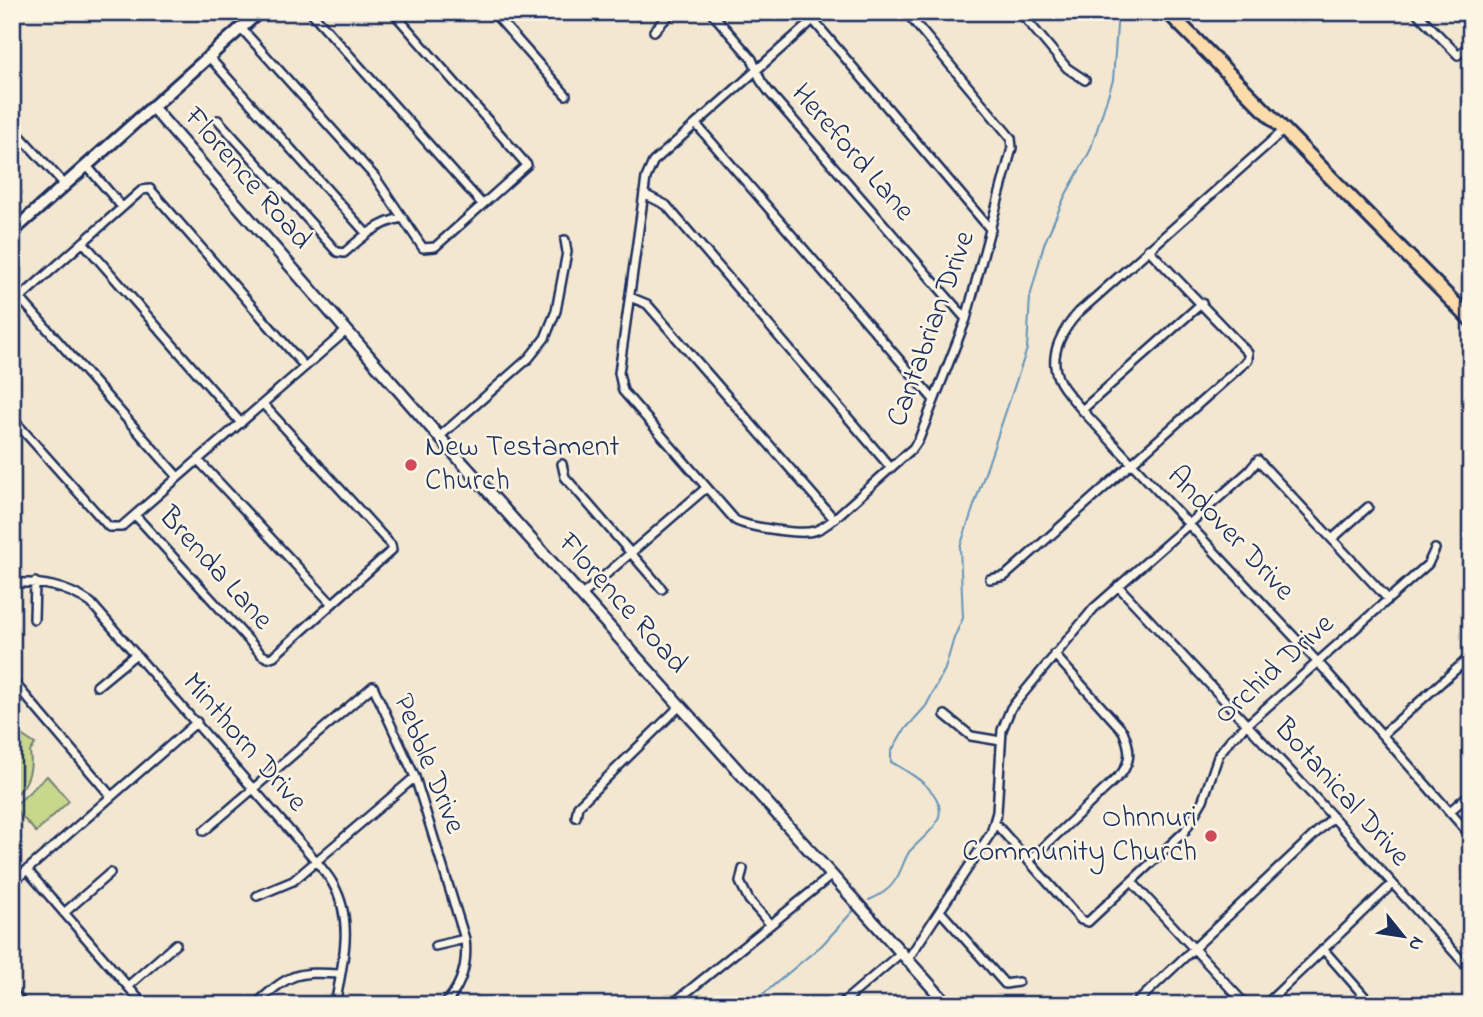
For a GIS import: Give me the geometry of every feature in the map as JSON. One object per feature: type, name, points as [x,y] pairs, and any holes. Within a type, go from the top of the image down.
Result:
[{"type":"highway","points":[[1168,12],[1471,320]]},
{"type":"main road","points":[[12,232],[258,12]]},
{"type":"street","points":[[311,12],[482,204]]},
{"type":"street","points":[[241,28],[375,177],[423,248],[428,249],[435,247],[527,165],[393,12]]},
{"type":"street","points":[[654,31],[672,12]]},
{"type":"street","name":"Hereford Lane","points":[[711,12],[744,49],[769,92],[966,318]]},
{"type":"street","name":"Cantabrian Drive","points":[[822,12],[653,162],[646,178],[619,373],[623,391],[735,520],[743,525],[807,532],[823,527],[834,519],[913,448],[919,439],[966,318],[1012,148],[1011,138],[906,12]]},
{"type":"street","points":[[1020,12],[1067,68],[1085,80]]},
{"type":"street","points":[[1416,12],[1458,55],[1471,44]]},
{"type":"street","points":[[497,13],[566,95]]},
{"type":"street","points":[[813,20],[991,230]]},
{"type":"street","points":[[209,57],[366,233]]},
{"type":"street","name":"Florence Road","points":[[152,107],[439,437],[948,1005]]},
{"type":"street","points":[[218,121],[337,252],[344,253],[366,233],[402,218]]},
{"type":"street","points":[[696,124],[934,400]]},
{"type":"street","points":[[12,127],[65,185]]},
{"type":"street","points":[[990,579],[1005,576],[1249,357],[1202,303],[1148,249],[1284,130]]},
{"type":"street","points":[[87,166],[122,207]]},
{"type":"street","points":[[12,304],[142,190],[150,189],[305,366]]},
{"type":"street","points":[[644,194],[666,205],[891,468]]},
{"type":"street","points":[[439,437],[528,358],[545,338],[556,311],[567,252],[565,240]]},
{"type":"street","points":[[83,242],[241,423]]},
{"type":"street","name":"Andover Drive","points":[[1148,249],[1074,317],[1060,337],[1057,376],[1082,410],[1317,662],[1471,836]]},
{"type":"street","points":[[630,297],[647,304],[834,519]]},
{"type":"street","points":[[20,298],[178,477]]},
{"type":"street","points":[[1082,410],[1202,303]]},
{"type":"street","points":[[135,515],[346,331]]},
{"type":"street","points":[[198,460],[332,604],[392,550],[391,545],[263,404]]},
{"type":"street","name":"Brenda Lane","points":[[12,418],[109,527],[121,527],[135,515],[262,655],[268,658],[274,656],[332,604]]},
{"type":"street","points":[[840,1005],[905,955],[940,911],[991,833],[995,823],[1003,723],[1011,708],[1094,608],[1249,471],[1258,460],[1388,599]]},
{"type":"street","points":[[562,464],[565,477],[662,589]]},
{"type":"street","points":[[581,596],[706,488]]},
{"type":"street","points":[[1332,539],[1367,507]]},
{"type":"street","name":"Orchid Drive","points":[[995,823],[1081,920],[1088,922],[1185,831],[1203,800],[1219,754],[1231,739],[1428,564],[1435,549]]},
{"type":"street","name":"Minthorn Drive","points":[[12,582],[35,582],[64,588],[91,603],[317,862],[334,885],[343,910],[345,941],[335,1005]]},
{"type":"street","points":[[34,619],[35,582]]},
{"type":"street","name":"Botanical Drive","points":[[1118,586],[1248,724],[1471,971]]},
{"type":"street","points":[[97,686],[136,654]]},
{"type":"street","points":[[1029,861],[1121,774],[1129,757],[1128,743],[1123,731],[1054,654]]},
{"type":"street","points":[[1382,735],[1471,656]]},
{"type":"street","points":[[12,680],[111,796]]},
{"type":"street","name":"Pebble Drive","points":[[254,789],[373,686],[415,777],[465,939],[465,970],[457,988],[444,1005]]},
{"type":"street","points":[[576,817],[578,806],[680,706]]},
{"type":"street","points":[[945,715],[971,736],[1001,741]]},
{"type":"street","points":[[12,883],[197,722]]},
{"type":"street","points":[[257,896],[293,881],[415,777]]},
{"type":"street","points":[[204,831],[254,789]]},
{"type":"street","points":[[1449,812],[1471,793]]},
{"type":"street","points":[[1134,1005],[1333,817]]},
{"type":"street","points":[[743,869],[740,882],[750,900],[770,924]]},
{"type":"street","points":[[27,870],[144,1005]]},
{"type":"street","points":[[64,913],[110,873]]},
{"type":"street","points":[[671,1005],[832,875]]},
{"type":"street","points":[[1132,882],[1246,1005]]},
{"type":"street","points":[[1265,1005],[1392,884]]},
{"type":"street","points":[[940,911],[1005,984],[1018,982]]},
{"type":"street","points":[[435,946],[465,939]]},
{"type":"street","points":[[128,986],[176,944]]},
{"type":"street","points":[[1323,949],[1372,1005]]},
{"type":"street","points":[[255,1005],[290,976],[312,972],[340,974]]},
{"type":"street","points":[[12,992],[24,1005]]},
{"type":"green space","points":[[12,729],[35,744],[30,752],[28,778],[12,798]]},
{"type":"green space","points":[[47,776],[69,801],[36,832],[13,807]]},
{"type":"waterway","points":[[869,900],[893,884],[909,852],[932,829],[939,815],[935,796],[919,779],[891,762],[891,752],[902,733],[926,706],[945,669],[963,618],[960,547],[1027,349],[1030,297],[1044,244],[1065,196],[1090,151],[1113,80],[1118,12]]},
{"type":"waterway","points":[[750,1005],[822,945],[855,909]]},
{"type":"place","name":"New Testament Church","points":[[411,465]]},
{"type":"place","name":"Ohnnuri Community Church","points":[[1211,836]]}]
